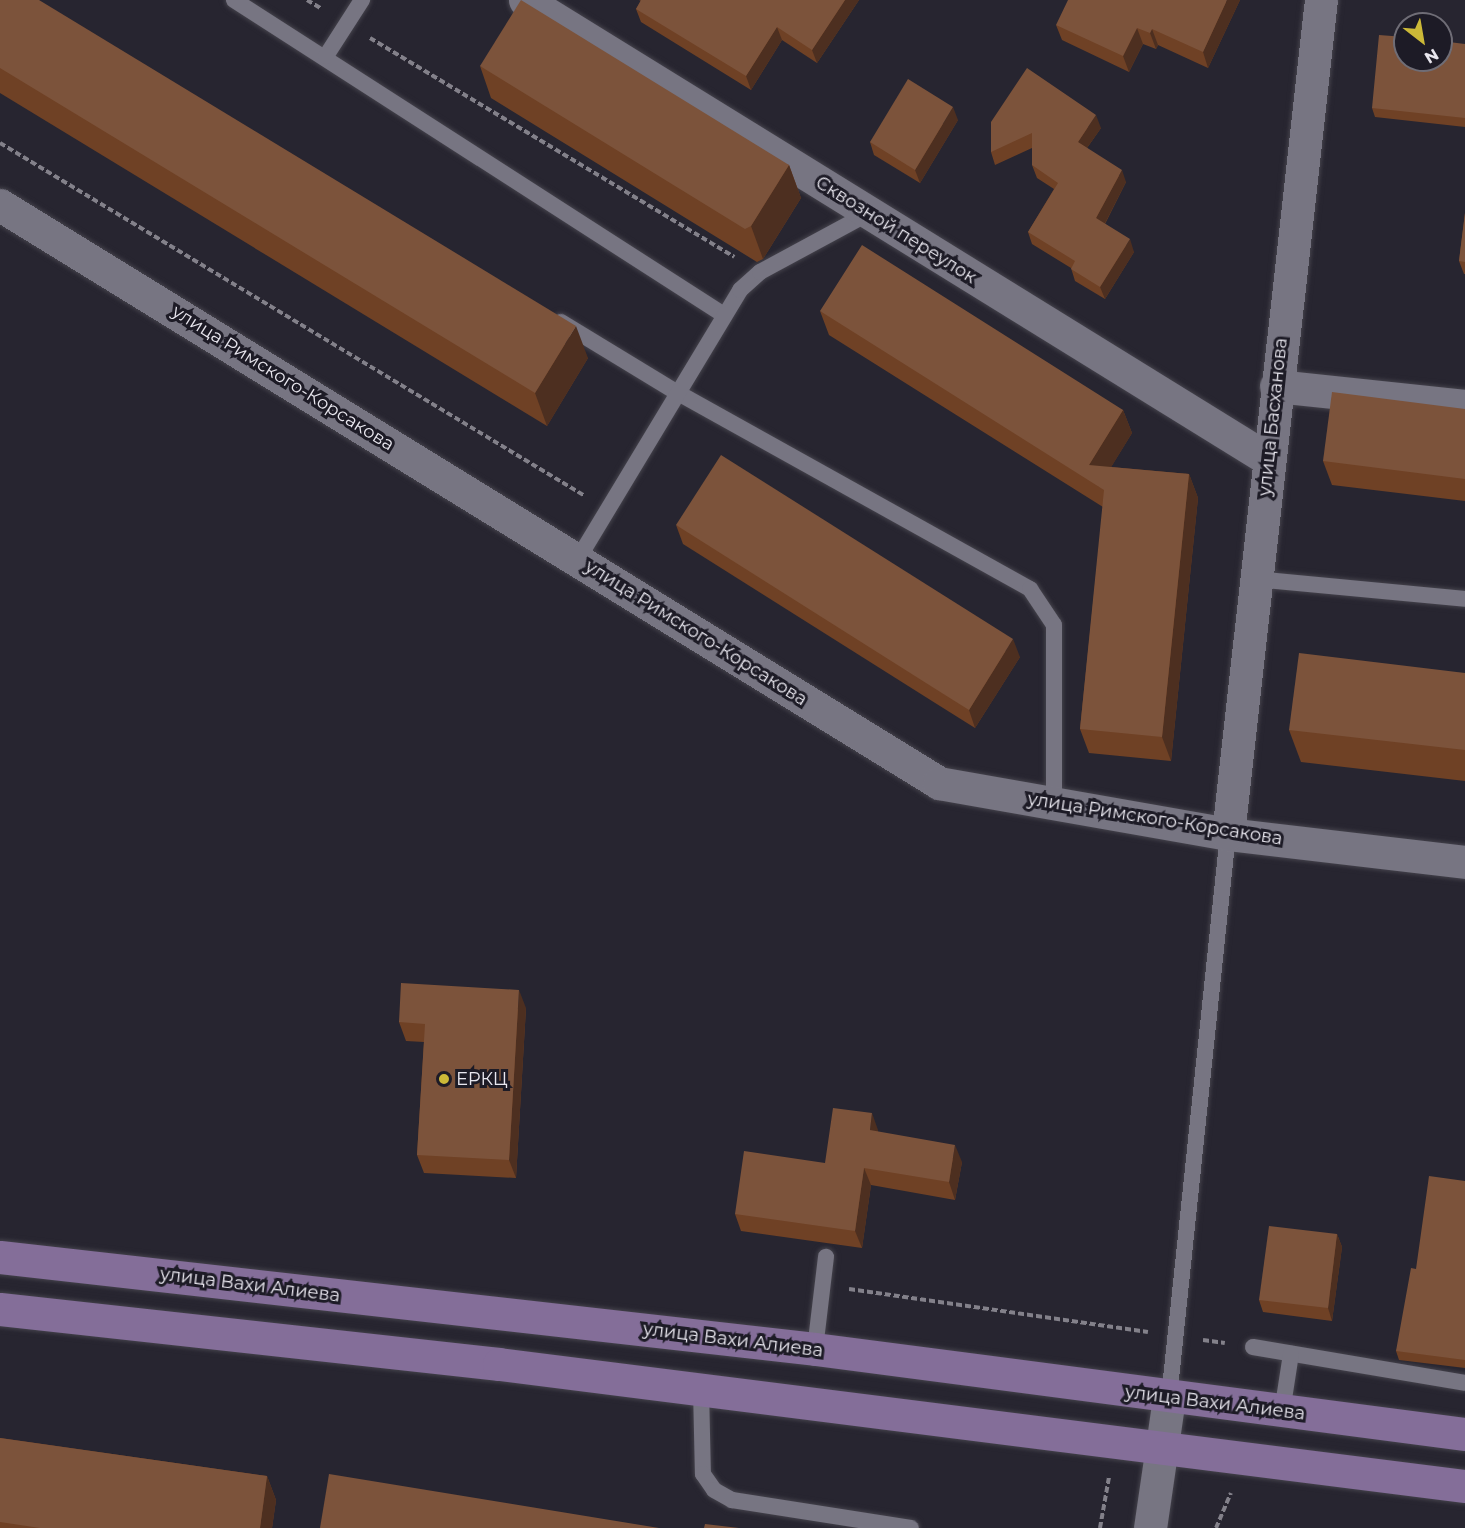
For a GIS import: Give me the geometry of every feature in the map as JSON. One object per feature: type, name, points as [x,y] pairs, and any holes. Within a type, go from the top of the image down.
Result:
[{"type":"main road","name":"улица Вахи Алиева","points":[[0,1257],[815,1349],[1169,1398],[1465,1434]]},
{"type":"main road","points":[[0,1310],[701,1389],[1465,1486]]},
{"type":"street","name":"Сквозной переулок","points":[[525,0],[1268,459]]},
{"type":"street","name":"улица Басханова","points":[[1228,834],[1276,386],[1321,0]]},
{"type":"street","name":"улица Римского-Корсакова","points":[[0,205],[939,783],[1228,834],[1465,862]]},
{"type":"street","points":[[1276,386],[1465,406]]},
{"type":"street","points":[[1150,1528],[1169,1398]]},
{"type":"lane","points":[[234,0],[326,56],[724,315]]},
{"type":"lane","points":[[326,56],[362,0]]},
{"type":"lane","points":[[578,559],[740,290],[760,272],[869,213]]},
{"type":"lane","points":[[545,313],[678,393],[1030,589],[1054,625],[1054,803]]},
{"type":"lane","points":[[1256,579],[1465,599]]},
{"type":"lane","points":[[1169,1398],[1228,834]]},
{"type":"lane","points":[[815,1349],[826,1257]]},
{"type":"lane","points":[[1252,1347],[1465,1383]]},
{"type":"lane","points":[[1282,1412],[1291,1354]]},
{"type":"lane","points":[[701,1389],[703,1474],[714,1490],[732,1500],[911,1528]]},
{"type":"path","points":[[307,0],[760,272]]},
{"type":"path","points":[[0,143],[608,510]]},
{"type":"path","points":[[822,1285],[1252,1347]]},
{"type":"path","points":[[1101,1528],[1110,1470]]},
{"type":"path","points":[[1216,1528],[1230,1494]]},
{"type":"building","points":[[0,0],[39,0],[576,326],[535,393],[0,68]]},
{"type":"building","points":[[521,0],[789,165],[751,226],[745,229],[480,66]]},
{"type":"building","points":[[641,0],[845,0],[812,50],[777,27],[746,76],[636,9]]},
{"type":"building","points":[[1068,0],[1227,0],[1203,52],[1152,29],[1150,33],[1137,28],[1123,56],[1056,25]]},
{"type":"building","points":[[1379,35],[1393,36],[1393,72],[1453,72],[1453,42],[1465,44],[1465,118],[1372,108]]},
{"type":"building","points":[[1027,68],[1096,115],[1078,142],[1122,170],[1096,218],[1130,239],[1100,287],[1071,269],[1075,261],[1028,232],[1058,183],[1032,165],[1032,133],[991,152],[991,122]]},
{"type":"building","points":[[908,79],[953,107],[915,170],[870,142]]},
{"type":"building","points":[[1465,213],[1465,262],[1459,261]]},
{"type":"building","points":[[862,245],[1123,410],[1089,465],[1189,474],[1162,737],[1080,729],[1104,490],[820,311]]},
{"type":"building","points":[[1332,392],[1465,409],[1465,479],[1323,461]]},
{"type":"building","points":[[721,455],[1013,639],[969,710],[676,525]]},
{"type":"building","points":[[1299,653],[1465,673],[1465,750],[1289,730]]},
{"type":"building","points":[[401,983],[519,990],[509,1160],[417,1155],[425,1024],[399,1022]]},
{"type":"building","points":[[833,1108],[872,1113],[870,1130],[955,1145],[949,1182],[864,1168],[855,1231],[735,1214],[744,1151],[825,1163]]},
{"type":"building","points":[[1429,1176],[1465,1181],[1465,1360],[1396,1351],[1411,1268],[1416,1269]]},
{"type":"building","points":[[1269,1226],[1337,1234],[1328,1308],[1259,1300]]},
{"type":"building","points":[[0,1438],[267,1476],[260,1528],[40,1528],[0,1522]]},
{"type":"building","points":[[329,1474],[659,1528],[320,1528]]},
{"type":"building","points":[[705,1524],[739,1528],[704,1528]]},
{"type":"place","name":"ЕРКЦ","points":[[444,1079]]}]
